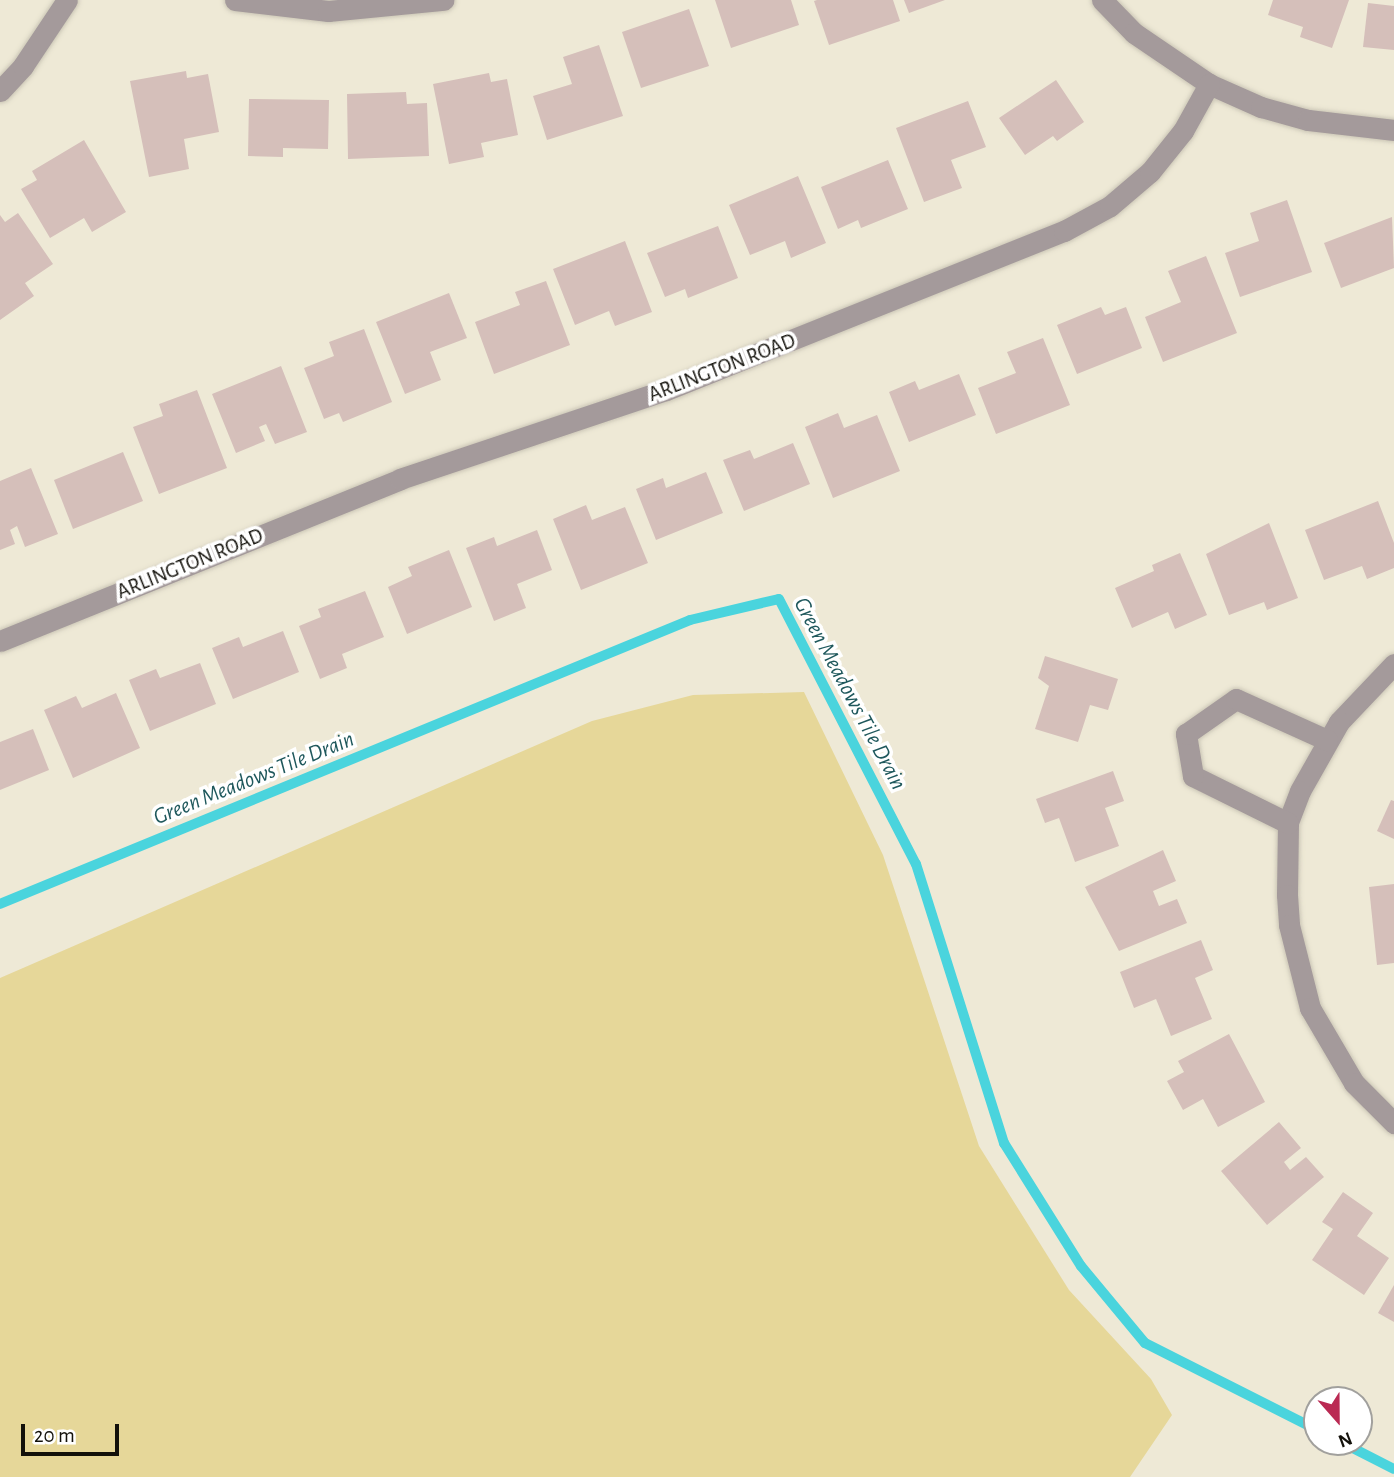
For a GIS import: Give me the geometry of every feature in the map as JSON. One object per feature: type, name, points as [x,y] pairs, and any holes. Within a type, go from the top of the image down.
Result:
[{"type":"street","points":[[0,91],[23,66],[67,0]]},
{"type":"street","points":[[235,0],[328,11],[443,0]]},
{"type":"street","points":[[1102,0],[1134,33],[1209,84],[1261,107],[1308,120],[1394,130]]},
{"type":"street","name":"ARLINGTON ROAD","points":[[0,641],[400,480],[666,390],[1064,231],[1110,206],[1150,172],[1183,131],[1209,84]]},
{"type":"street","points":[[1394,664],[1371,683],[1328,740],[1288,823],[1289,925],[1306,997],[1324,1038],[1354,1083],[1394,1123]]},
{"type":"street","points":[[1288,823],[1193,776],[1186,734],[1236,699],[1328,740]]},
{"type":"shaded area","points":[[804,692],[883,855],[979,1146],[1069,1290],[1151,1379],[1172,1415],[1130,1477],[0,1477],[0,978],[592,721],[693,695]]},
{"type":"building","points":[[715,0],[791,0],[799,25],[731,48]]},
{"type":"building","points":[[893,0],[900,21],[829,45],[814,1]]},
{"type":"building","points":[[904,0],[945,0],[909,13]]},
{"type":"building","points":[[1273,0],[1349,0],[1332,48],[1300,37],[1303,27],[1268,15]]},
{"type":"building","points":[[1368,3],[1394,6],[1394,50],[1363,47]]},
{"type":"building","points":[[689,9],[709,66],[641,88],[622,32]]},
{"type":"building","points":[[599,45],[623,116],[547,140],[533,96],[572,84],[563,57]]},
{"type":"building","points":[[186,71],[187,78],[208,74],[219,132],[184,139],[189,169],[149,177],[130,81]]},
{"type":"building","points":[[489,73],[491,82],[507,79],[518,135],[481,143],[484,157],[449,164],[433,84]]},
{"type":"building","points":[[1056,80],[1084,122],[1057,141],[1053,136],[1025,155],[999,118]]},
{"type":"building","points":[[406,92],[407,104],[427,103],[429,156],[348,159],[347,94]]},
{"type":"building","points":[[249,99],[329,100],[328,149],[283,148],[283,157],[248,156]]},
{"type":"building","points":[[968,101],[986,147],[951,160],[962,188],[924,202],[896,128]]},
{"type":"building","points":[[84,140],[126,212],[92,232],[84,218],[50,238],[21,189],[37,180],[32,171]]},
{"type":"building","points":[[888,160],[908,209],[861,228],[858,220],[838,229],[821,187]]},
{"type":"building","points":[[798,176],[826,243],[791,258],[785,241],[750,255],[729,205]]},
{"type":"building","points":[[1287,200],[1312,272],[1240,297],[1225,253],[1259,241],[1250,213]]},
{"type":"building","points":[[18,213],[53,264],[25,283],[34,296],[0,320],[0,215],[5,222]]},
{"type":"building","points":[[1392,217],[1394,268],[1341,288],[1324,243]]},
{"type":"building","points":[[718,226],[738,278],[688,298],[685,289],[665,297],[647,253]]},
{"type":"building","points":[[625,241],[652,312],[615,326],[609,311],[575,325],[553,269]]},
{"type":"building","points":[[1206,256],[1237,333],[1163,362],[1145,317],[1181,302],[1168,271]]},
{"type":"building","points":[[546,281],[570,345],[494,374],[475,322],[520,305],[515,292]]},
{"type":"building","points":[[449,293],[467,338],[430,352],[441,380],[405,394],[376,322]]},
{"type":"building","points":[[1101,307],[1105,315],[1126,307],[1142,348],[1077,374],[1057,325]]},
{"type":"building","points":[[364,329],[392,402],[343,422],[339,413],[324,419],[304,368],[334,356],[329,342]]},
{"type":"building","points":[[1043,338],[1070,405],[996,434],[978,388],[1016,373],[1007,352]]},
{"type":"building","points":[[281,366],[307,432],[275,444],[266,424],[259,427],[265,441],[236,453],[212,394]]},
{"type":"building","points":[[959,374],[976,415],[909,442],[889,392],[915,381],[919,390]]},
{"type":"building","points":[[197,390],[227,468],[159,494],[133,427],[163,416],[159,404]]},
{"type":"building","points":[[838,413],[844,428],[877,415],[900,471],[833,498],[805,427]]},
{"type":"building","points":[[793,443],[810,484],[744,511],[723,460],[750,450],[754,459]]},
{"type":"building","points":[[123,452],[143,501],[73,529],[54,480]]},
{"type":"building","points":[[31,468],[58,534],[25,547],[17,526],[10,530],[15,544],[0,550],[0,481]]},
{"type":"building","points":[[706,472],[723,513],[656,540],[636,489],[663,478],[666,488]]},
{"type":"building","points":[[1378,501],[1394,543],[1394,568],[1367,579],[1362,566],[1324,580],[1305,530]]},
{"type":"building","points":[[586,505],[592,520],[625,507],[648,563],[581,590],[553,519]]},
{"type":"building","points":[[1269,523],[1298,598],[1267,610],[1264,602],[1229,615],[1206,554]]},
{"type":"building","points":[[537,530],[552,570],[517,584],[526,608],[494,621],[466,548],[494,537],[497,546]]},
{"type":"building","points":[[449,550],[472,607],[407,634],[388,587],[412,576],[408,567]]},
{"type":"building","points":[[1180,553],[1207,615],[1175,629],[1168,612],[1132,628],[1115,588],[1154,571],[1152,565]]},
{"type":"building","points":[[365,591],[384,637],[342,654],[347,668],[320,679],[299,626],[321,617],[318,609]]},
{"type":"building","points":[[283,631],[299,672],[233,699],[212,648],[239,637],[243,647]]},
{"type":"building","points":[[1045,656],[1118,679],[1108,710],[1090,705],[1078,742],[1035,729],[1049,686],[1038,678]]},
{"type":"building","points":[[200,663],[216,704],[150,731],[129,680],[156,669],[160,678]]},
{"type":"building","points":[[116,693],[140,748],[73,778],[44,710],[76,696],[82,708]]},
{"type":"building","points":[[33,729],[49,770],[0,790],[0,742]]},
{"type":"building","points":[[1113,771],[1124,801],[1105,808],[1119,846],[1075,862],[1059,818],[1045,823],[1036,799]]},
{"type":"building","points":[[1391,800],[1394,801],[1394,839],[1377,831]]},
{"type":"building","points":[[1163,850],[1176,881],[1153,891],[1159,906],[1177,899],[1187,923],[1119,951],[1085,887]]},
{"type":"building","points":[[1394,884],[1394,963],[1377,965],[1369,887]]},
{"type":"building","points":[[1201,940],[1213,970],[1195,978],[1212,1019],[1171,1036],[1156,999],[1134,1008],[1120,972]]},
{"type":"building","points":[[1229,1034],[1265,1102],[1218,1127],[1203,1099],[1183,1110],[1167,1081],[1184,1072],[1178,1061]]},
{"type":"building","points":[[1279,1122],[1301,1148],[1284,1162],[1290,1170],[1306,1157],[1324,1177],[1267,1225],[1221,1171]]},
{"type":"building","points":[[1343,1192],[1373,1213],[1357,1236],[1389,1258],[1364,1295],[1312,1260],[1333,1229],[1322,1222]]},
{"type":"building","points":[[1394,1285],[1394,1322],[1378,1313]]},
{"type":"waterway","name":"Green Meadows Tile Drain","points":[[0,904],[690,620],[779,599],[916,864],[1004,1143],[1081,1266],[1145,1343],[1303,1423]]},
{"type":"waterway","name":"Green Meadows Tile Drain","points":[[1368,1456],[1394,1469]]}]
